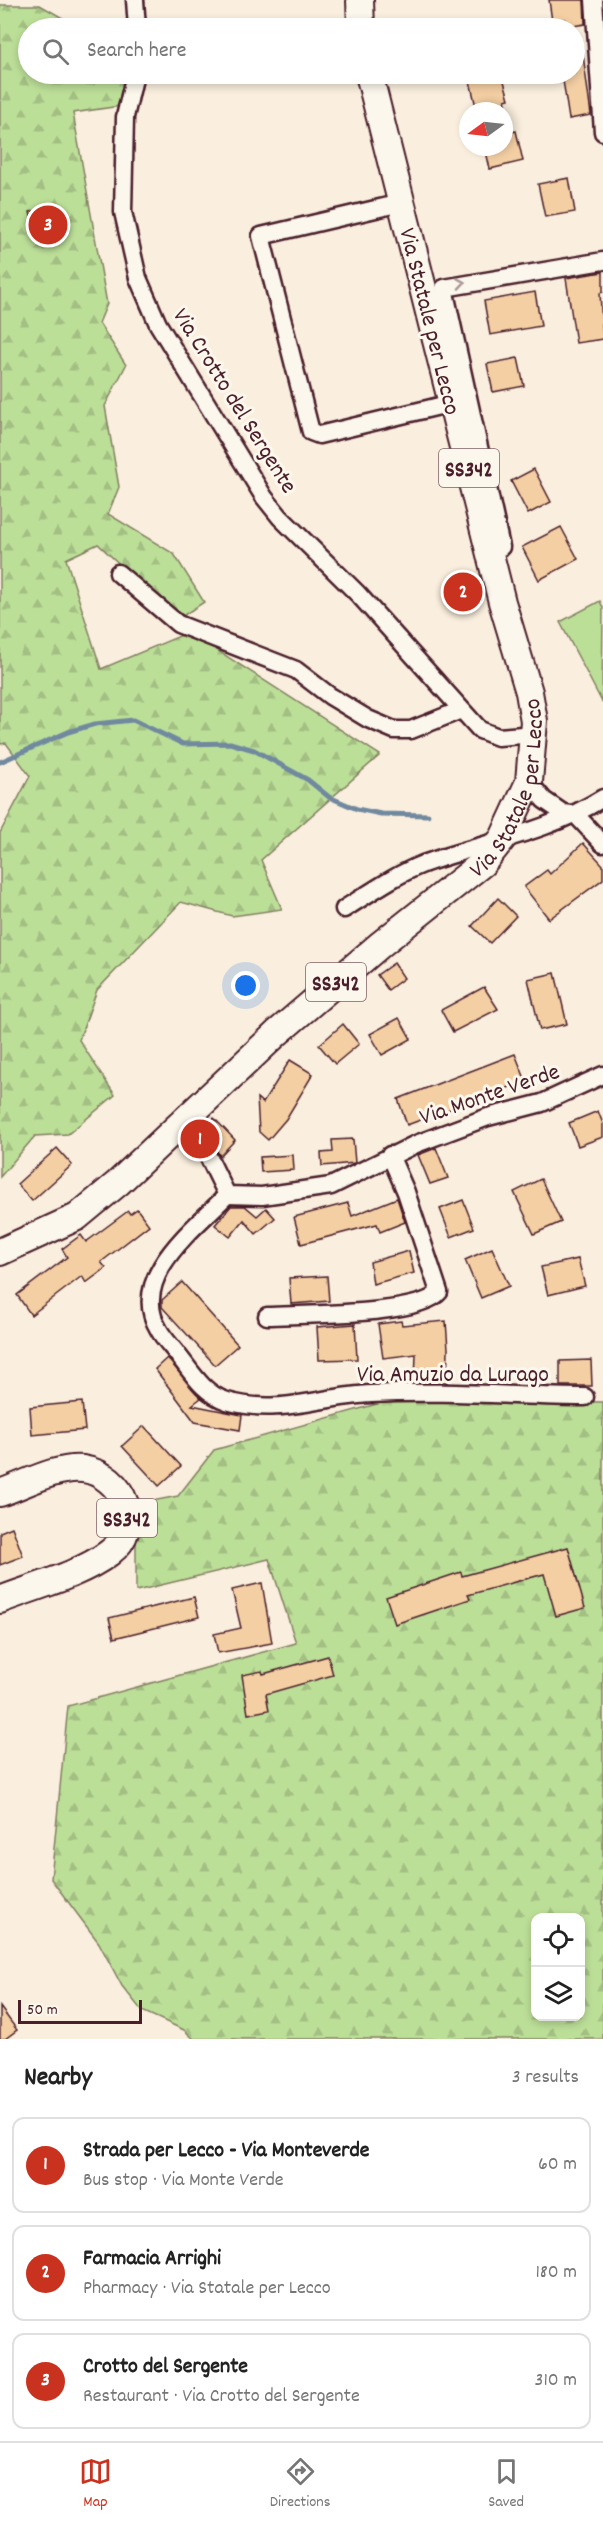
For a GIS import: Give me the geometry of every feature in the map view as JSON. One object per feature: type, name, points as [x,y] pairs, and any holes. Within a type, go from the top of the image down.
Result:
[{"type":"main road","points":[[360,0],[361,18]]},
{"type":"main road","name":"Via Statale per Lecco","points":[[0,1252],[76,1216],[118,1183],[294,1018],[381,944],[483,863],[503,838],[529,782],[534,734],[529,692],[494,569],[371,84]]},
{"type":"main road","name":"SS342","points":[[0,1493],[67,1470],[82,1469],[98,1473],[120,1490],[126,1505],[127,1520],[125,1534],[110,1553],[80,1568],[0,1600]]},
{"type":"street","points":[[135,0],[136,18]]},
{"type":"street","points":[[594,0],[603,132]]},
{"type":"street","name":"Via Crotto del Sergente","points":[[133,84],[125,117],[123,212],[138,278],[158,324],[264,497],[280,517],[358,594],[480,730],[498,737],[534,734]]},
{"type":"street","points":[[401,203],[261,236],[272,283],[311,432],[320,435],[452,403]]},
{"type":"street","points":[[494,569],[504,561],[444,288],[603,261]]},
{"type":"street","points":[[118,573],[178,624],[296,670],[330,696],[368,719],[394,730],[411,730],[461,710]]},
{"type":"street","points":[[529,782],[544,800],[563,813],[576,815],[603,844]]},
{"type":"street","points":[[344,909],[392,878],[422,865],[503,838],[555,825],[603,798]]},
{"type":"street","name":"Via Monte Verde","points":[[227,1196],[262,1196],[331,1185],[390,1155],[488,1117],[561,1095],[603,1074]]},
{"type":"street","points":[[184,1119],[207,1154],[227,1196]]},
{"type":"street","points":[[267,1316],[370,1312],[424,1302],[439,1292],[406,1192],[390,1155]]},
{"type":"street","name":"Via Amuzio da Lurago","points":[[227,1196],[161,1264],[153,1282],[151,1299],[158,1330],[202,1386],[214,1396],[246,1404],[274,1407],[298,1406],[378,1393],[585,1397]]},
{"type":"green space","points":[[0,5],[40,5],[63,18],[18,18],[18,84],[126,84],[120,106],[73,113],[107,304],[99,323],[126,365],[105,406],[119,487],[108,514],[174,554],[204,602],[178,619],[98,544],[66,559],[101,669],[189,632],[380,755],[261,860],[282,909],[232,916],[181,902],[97,990],[79,1040],[115,1095],[68,1134],[35,1136],[0,1177],[0,833],[30,776],[6,743],[0,744]]},
{"type":"green space","points":[[600,601],[603,608],[602,702],[560,622]]},
{"type":"green space","points":[[391,1400],[603,1402],[603,2039],[194,2039],[184,2030],[142,2011],[122,1986],[99,1943],[51,1879],[68,1706],[296,1643],[269,1559],[136,1591],[136,1504],[178,1496],[214,1450]]},
{"type":"building","points":[[549,0],[584,0],[585,18],[552,18]]},
{"type":"building","points":[[585,70],[591,115],[569,119],[564,84],[585,84]]},
{"type":"building","points":[[471,84],[505,84],[509,99],[505,100],[506,102],[475,102]]},
{"type":"building","points":[[516,131],[523,161],[490,169],[487,156],[513,156],[513,132]]},
{"type":"building","points":[[569,178],[575,212],[545,217],[538,184]]},
{"type":"building","points":[[46,208],[49,216],[59,213],[65,235],[39,242],[30,212]]},
{"type":"building","points":[[603,272],[603,292],[600,293],[603,339],[576,343],[566,278]]},
{"type":"building","points":[[535,292],[541,326],[490,335],[484,301]]},
{"type":"building","points":[[518,358],[524,386],[493,392],[487,364]]},
{"type":"building","points":[[534,469],[551,502],[528,514],[511,481]]},
{"type":"building","points":[[561,527],[578,559],[539,580],[522,547]]},
{"type":"building","points":[[583,843],[603,865],[603,879],[549,919],[524,887],[547,870],[550,874]]},
{"type":"building","points":[[498,898],[516,916],[490,943],[472,926]]},
{"type":"building","points":[[394,963],[404,978],[388,990],[377,975]]},
{"type":"building","points":[[555,973],[567,1024],[540,1030],[528,979]]},
{"type":"building","points":[[484,987],[498,1009],[453,1032],[441,1010]]},
{"type":"building","points":[[399,1018],[411,1039],[382,1055],[370,1034]]},
{"type":"building","points":[[343,1024],[359,1044],[335,1064],[319,1045]]},
{"type":"building","points":[[515,1054],[526,1081],[407,1125],[398,1099]]},
{"type":"building","points":[[290,1060],[313,1074],[286,1119],[268,1140],[259,1132],[257,1098],[263,1103]]},
{"type":"building","points":[[598,1111],[603,1124],[603,1137],[578,1146],[569,1123]]},
{"type":"building","points":[[214,1118],[235,1140],[220,1156],[203,1129]]},
{"type":"building","points":[[353,1139],[355,1163],[322,1166],[321,1153],[333,1152],[332,1140]]},
{"type":"building","points":[[57,1148],[72,1165],[32,1201],[17,1184]]},
{"type":"building","points":[[436,1148],[448,1178],[430,1184],[418,1155]]},
{"type":"building","points":[[293,1155],[294,1170],[261,1172],[260,1157]]},
{"type":"building","points":[[541,1179],[561,1222],[534,1234],[514,1192]]},
{"type":"building","points":[[397,1198],[405,1222],[380,1232],[377,1224],[301,1244],[294,1217],[348,1203],[352,1216]]},
{"type":"building","points":[[463,1200],[474,1228],[451,1237],[440,1209]]},
{"type":"building","points":[[231,1206],[245,1206],[257,1216],[266,1208],[275,1218],[256,1234],[244,1220],[230,1237],[215,1225]]},
{"type":"building","points":[[137,1209],[149,1225],[101,1262],[106,1268],[86,1283],[82,1276],[31,1315],[17,1295],[67,1257],[62,1249],[81,1235],[86,1242],[128,1211],[130,1214]]},
{"type":"building","points":[[492,1248],[509,1286],[481,1298],[465,1260]]},
{"type":"building","points":[[409,1251],[414,1273],[373,1284],[370,1262]]},
{"type":"building","points":[[578,1259],[585,1286],[548,1295],[541,1267]]},
{"type":"building","points":[[327,1276],[329,1301],[291,1304],[289,1278]]},
{"type":"building","points":[[182,1282],[238,1345],[215,1365],[162,1307],[162,1300]]},
{"type":"building","points":[[401,1321],[402,1325],[446,1321],[447,1382],[415,1382],[416,1354],[383,1358],[378,1324]]},
{"type":"building","points":[[355,1324],[357,1359],[319,1360],[317,1327]]},
{"type":"building","points":[[167,1358],[201,1398],[192,1405],[242,1415],[240,1430],[195,1422],[155,1369]]},
{"type":"building","points":[[591,1360],[592,1386],[560,1386],[560,1361]]},
{"type":"building","points":[[82,1402],[85,1430],[32,1435],[30,1407]]},
{"type":"building","points":[[144,1426],[181,1466],[159,1486],[122,1446]]},
{"type":"building","points":[[12,1527],[23,1556],[0,1565],[0,1532]]},
{"type":"building","points":[[568,1547],[585,1608],[556,1616],[544,1574],[468,1595],[470,1599],[395,1624],[386,1597],[461,1572],[462,1576]]},
{"type":"building","points":[[262,1583],[272,1643],[218,1653],[214,1634],[241,1628],[232,1590]]},
{"type":"building","points":[[194,1597],[199,1617],[114,1638],[109,1618]]},
{"type":"building","points":[[328,1656],[333,1675],[266,1694],[269,1710],[248,1714],[242,1675],[262,1671],[263,1674]]},
{"type":"building","points":[[0,2007],[17,2030],[5,2039],[0,2039]]},
{"type":"waterway","points":[[0,762],[68,732],[95,724],[133,720],[183,744],[230,743],[254,750],[308,780],[329,797],[357,809],[381,814],[428,815]]},
{"type":"place","name":"Crotto del Sergente","points":[[48,225]]},
{"type":"place","name":"Farmacia Arrighi","points":[[463,592]]},
{"type":"place","name":"Strada per Lecco - Via Monteverde","points":[[200,1139]]}]
